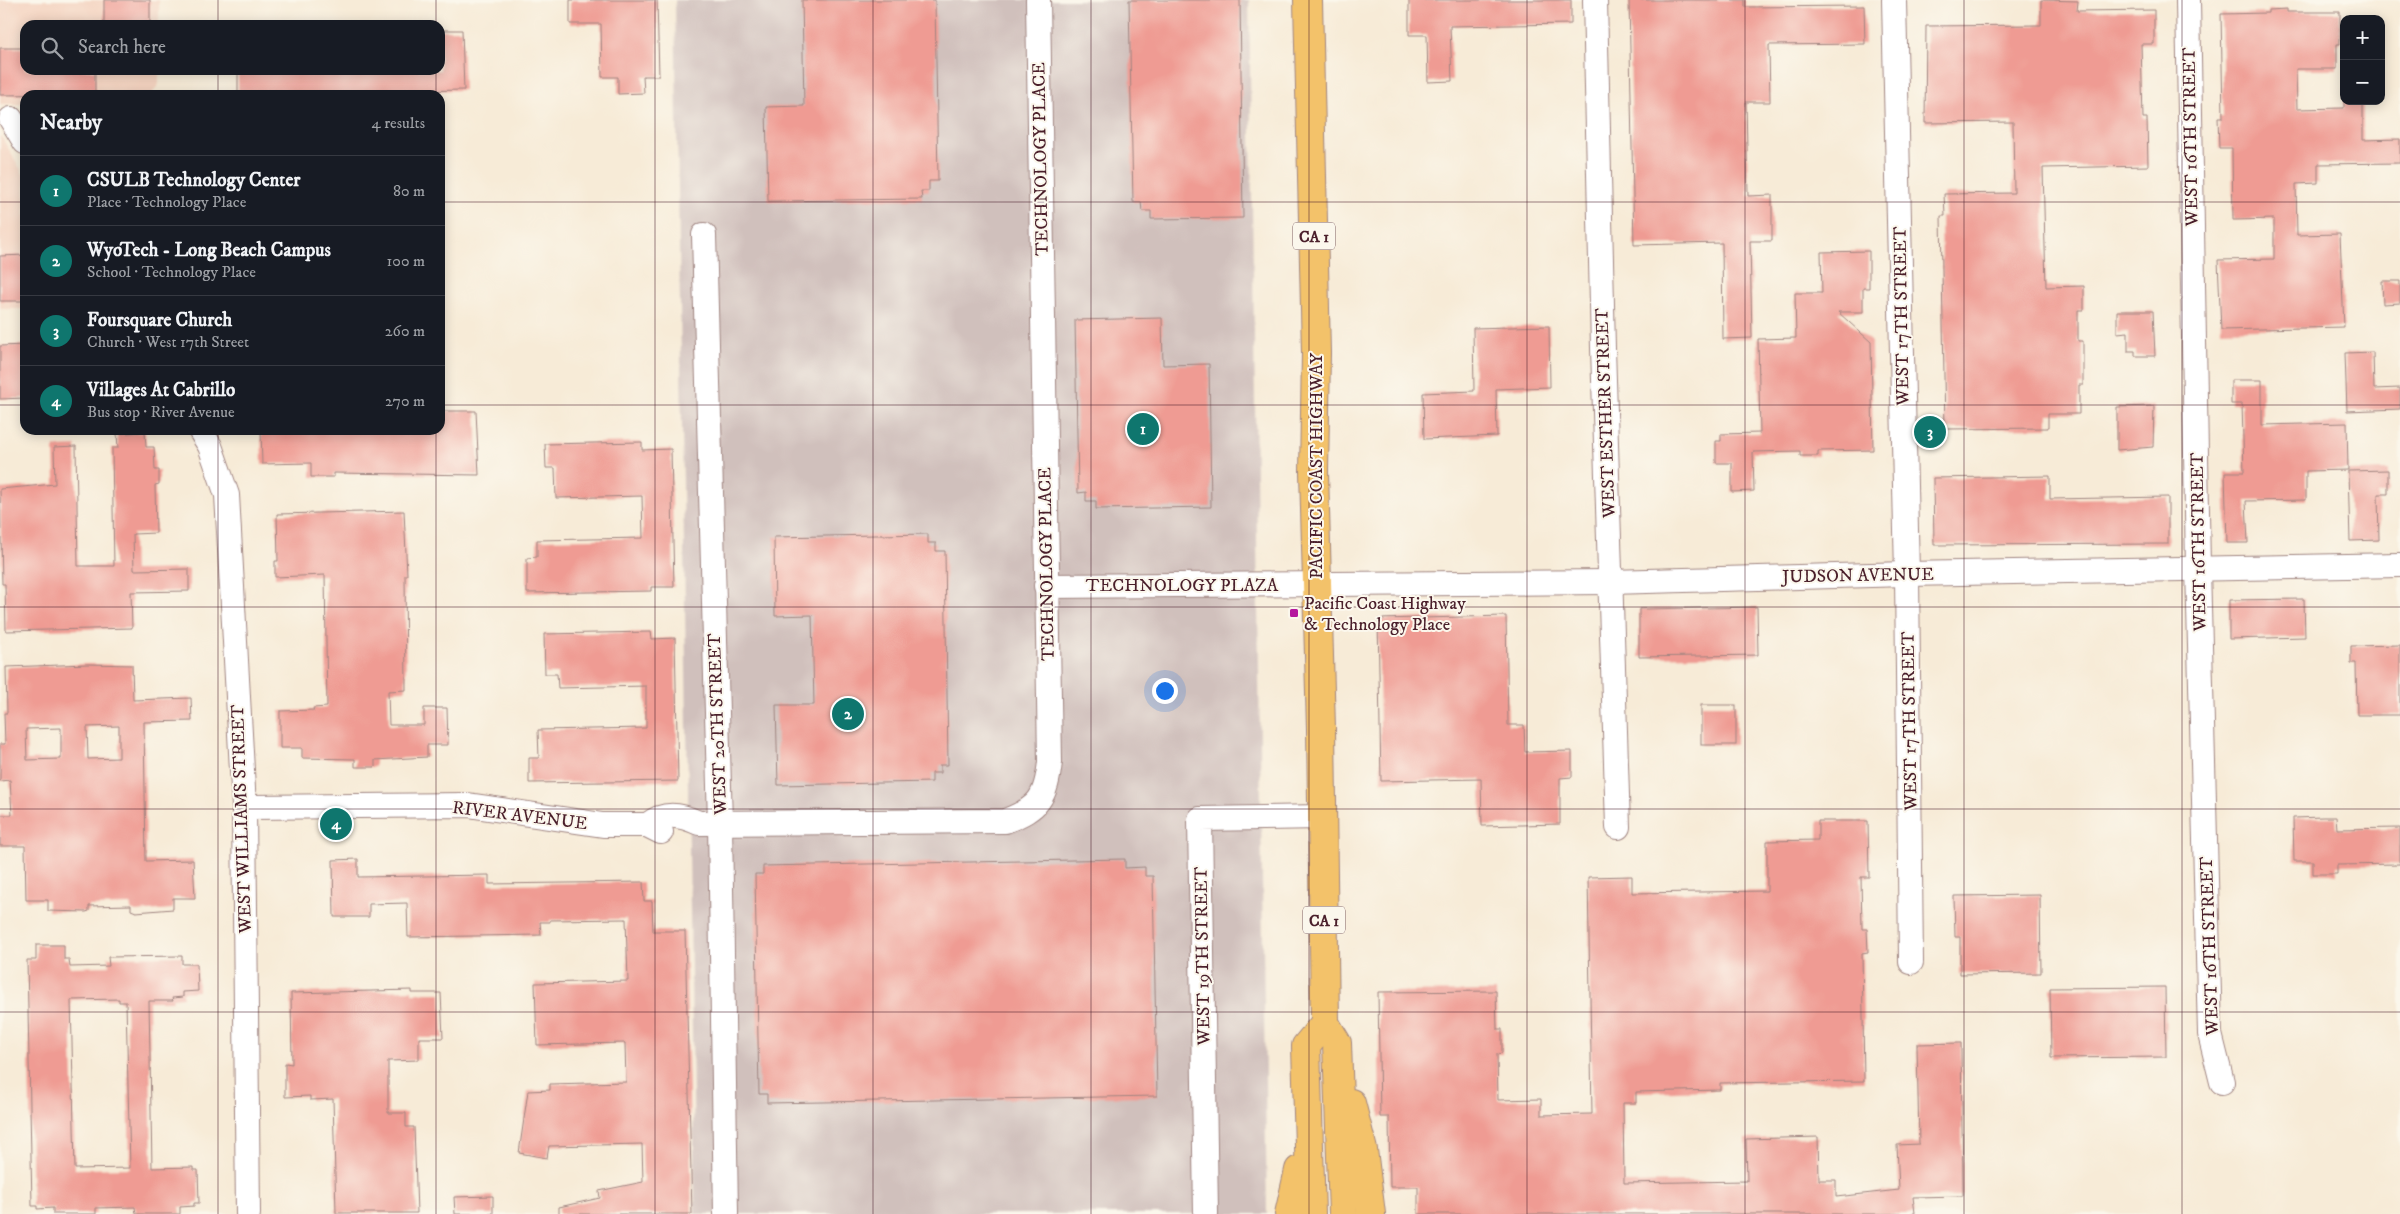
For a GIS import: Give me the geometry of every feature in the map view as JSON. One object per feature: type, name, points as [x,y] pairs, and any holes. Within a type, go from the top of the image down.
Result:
[{"type":"highway","name":"PACIFIC COAST HIGHWAY","points":[[1308,0],[1316,343],[1314,472],[1325,1023],[1337,1043],[1338,1053],[1343,1214]]},
{"type":"highway","points":[[1311,1214],[1306,1046],[1325,1023]]},
{"type":"highway","points":[[1338,1053],[1363,1150],[1371,1214]]},
{"type":"highway","points":[[1289,1214],[1308,1129]]},
{"type":"street","name":"TECHNOLOGY PLACE","points":[[709,823],[1005,821],[1027,813],[1038,802],[1048,783],[1050,762],[1038,0]]},
{"type":"street","name":"WEST ESTHER STREET","points":[[1596,0],[1610,582],[1618,826]]},
{"type":"street","name":"WEST 17TH STREET","points":[[1894,0],[1907,574],[1911,962]]},
{"type":"street","name":"WEST 16TH STREET","points":[[2188,0],[2198,568],[2210,1034],[2222,1082]]},
{"type":"street","points":[[11,119],[20,134]]},
{"type":"street","name":"WEST 20TH STREET","points":[[704,235],[709,823],[726,1214]]},
{"type":"street","name":"WEST WILLIAMS STREET","points":[[203,435],[210,446],[227,495],[244,807],[248,1214]]},
{"type":"street","name":"JUDSON AVENUE","points":[[1317,584],[1610,582],[1907,574],[2400,565]]},
{"type":"street","name":"TECHNOLOGY PLAZA","points":[[1046,586],[1317,584]]},
{"type":"street","name":"RIVER AVENUE","points":[[244,807],[468,805],[603,825],[647,825],[659,832],[684,832],[709,823]]},
{"type":"street","name":"WEST 19TH STREET","points":[[1206,1214],[1200,819],[1322,817]]},
{"type":"shaded area","points":[[0,0],[159,0],[159,20],[20,20],[20,75],[159,75],[159,84],[155,90],[20,90],[20,104],[0,104]]},
{"type":"shaded area","points":[[675,0],[1249,0],[1267,1214],[695,1214]]},
{"type":"shaded area","points":[[0,134],[20,168],[20,309],[0,309]]},
{"type":"building","points":[[104,0],[150,0],[150,20],[104,20]]},
{"type":"building","points":[[570,0],[657,0],[659,76],[643,76],[644,93],[618,94],[618,77],[602,77],[601,24],[570,24]]},
{"type":"building","points":[[802,0],[935,0],[938,181],[929,181],[929,191],[921,191],[922,199],[768,201],[766,107],[804,106]]},
{"type":"building","points":[[1129,0],[1240,0],[1243,218],[1151,219],[1151,211],[1142,211],[1141,202],[1133,202]]},
{"type":"building","points":[[1409,0],[1571,0],[1571,24],[1450,26],[1452,81],[1428,82],[1427,35],[1409,35]]},
{"type":"building","points":[[1629,0],[1745,0],[1745,7],[1864,6],[1865,44],[1769,45],[1770,102],[1746,102],[1748,196],[1772,195],[1772,241],[1750,241],[1752,338],[1723,339],[1722,243],[1634,245]]},
{"type":"building","points":[[2041,0],[2078,1],[2077,11],[2154,10],[2154,44],[2141,44],[2143,118],[2147,118],[2148,166],[2043,168],[2046,287],[2084,286],[2084,310],[2078,310],[2078,341],[2083,341],[2083,385],[2079,385],[2079,414],[2048,414],[2048,428],[1945,429],[1941,216],[1945,216],[1944,194],[2014,193],[2013,122],[1925,123],[1926,26],[2041,25]]},
{"type":"building","points":[[2287,9],[2287,12],[2340,12],[2340,44],[2337,44],[2337,69],[2296,69],[2297,109],[2344,108],[2344,105],[2363,105],[2363,140],[2400,139],[2400,163],[2318,164],[2318,183],[2296,184],[2297,235],[2340,234],[2344,327],[2221,330],[2218,260],[2274,259],[2274,219],[2233,220],[2232,148],[2219,148],[2218,117],[2223,117],[2221,14],[2268,13],[2268,10]]},
{"type":"building","points":[[445,30],[462,30],[464,90],[238,90],[238,75],[445,75]]},
{"type":"building","points":[[0,48],[20,48],[20,75],[95,75],[95,90],[20,90],[20,95],[0,95]]},
{"type":"building","points":[[1869,251],[1869,288],[1863,288],[1863,312],[1838,312],[1871,342],[1873,450],[1818,451],[1818,456],[1800,456],[1800,451],[1753,452],[1754,491],[1732,492],[1732,463],[1716,463],[1716,441],[1721,441],[1721,434],[1760,433],[1758,339],[1796,338],[1795,293],[1822,293],[1821,252]]},
{"type":"building","points":[[20,255],[20,301],[0,301],[0,256]]},
{"type":"building","points":[[2382,281],[2400,281],[2400,303],[2383,304]]},
{"type":"building","points":[[2117,311],[2153,311],[2155,356],[2135,356],[2135,351],[2128,351],[2128,332],[2117,333]]},
{"type":"building","points":[[1162,318],[1163,365],[1209,364],[1211,507],[1096,509],[1096,501],[1086,501],[1086,492],[1078,493],[1075,320]]},
{"type":"building","points":[[1549,326],[1550,387],[1496,389],[1497,436],[1424,439],[1423,393],[1474,391],[1473,328]]},
{"type":"building","points":[[20,345],[20,398],[0,399],[0,346]]},
{"type":"building","points":[[2373,352],[2374,389],[2400,388],[2400,409],[2347,411],[2345,353]]},
{"type":"building","points":[[2231,380],[2262,380],[2262,425],[2347,423],[2348,470],[2306,471],[2306,500],[2246,501],[2248,543],[2227,543],[2225,472],[2244,472],[2242,404],[2231,404]]},
{"type":"building","points":[[2154,406],[2153,447],[2117,450],[2117,407]]},
{"type":"building","points":[[445,411],[476,411],[479,475],[334,473],[334,477],[311,477],[311,463],[262,464],[261,435],[445,435]]},
{"type":"building","points":[[117,435],[145,435],[146,447],[154,447],[155,470],[159,470],[159,484],[155,485],[156,533],[133,534],[134,570],[189,569],[189,591],[131,592],[132,628],[6,631],[5,584],[2,584],[0,489],[55,484],[54,447],[76,446],[78,566],[114,566],[112,448],[118,448]]},
{"type":"building","points":[[642,442],[642,450],[671,449],[674,587],[651,587],[651,591],[527,593],[527,558],[537,557],[537,540],[643,538],[642,496],[556,498],[555,468],[546,468],[545,444]]},
{"type":"building","points":[[2388,470],[2388,494],[2378,494],[2379,540],[2350,541],[2348,471]]},
{"type":"building","points":[[2050,476],[2050,499],[2168,497],[2168,544],[1934,545],[1933,478]]},
{"type":"building","points":[[404,511],[407,575],[405,575],[406,690],[388,691],[389,725],[424,725],[424,708],[447,708],[448,745],[427,745],[427,757],[375,760],[375,767],[355,767],[355,759],[302,758],[302,748],[280,748],[280,711],[314,710],[313,708],[327,707],[325,575],[275,577],[275,561],[278,561],[277,514]]},
{"type":"building","points":[[928,534],[928,543],[936,543],[936,551],[945,551],[948,765],[940,765],[940,773],[932,773],[932,782],[778,785],[776,705],[814,705],[812,615],[775,616],[774,537]]},
{"type":"building","points":[[2304,599],[2305,637],[2229,639],[2229,600]]},
{"type":"building","points":[[1757,607],[1758,655],[1639,657],[1639,609]]},
{"type":"building","points":[[1506,616],[1508,725],[1524,725],[1525,752],[1572,751],[1572,777],[1560,778],[1560,824],[1482,826],[1481,779],[1381,781],[1378,619]]},
{"type":"building","points":[[651,632],[652,639],[675,638],[678,781],[529,783],[529,758],[539,758],[538,730],[646,728],[646,686],[558,688],[557,674],[545,674],[544,634]]},
{"type":"building","points":[[2400,645],[2400,715],[2357,715],[2356,663],[2351,663],[2351,646]]},
{"type":"building","points":[[88,664],[132,665],[133,700],[191,698],[192,721],[144,722],[146,861],[193,860],[195,898],[173,898],[173,909],[136,912],[131,910],[131,905],[89,906],[89,911],[86,912],[48,911],[48,900],[26,900],[25,846],[0,846],[0,815],[12,815],[10,780],[0,781],[0,744],[5,744],[4,713],[7,713],[6,667]],"holes":[[[119,726],[119,758],[88,759],[87,727]],[[61,728],[61,759],[27,760],[26,729]]]},
{"type":"building","points":[[1701,705],[1736,705],[1736,745],[1701,745]]},
{"type":"building","points":[[2336,817],[2337,829],[2400,828],[2400,864],[2337,865],[2337,874],[2313,874],[2313,861],[2294,861],[2293,818]]},
{"type":"building","points":[[1818,821],[1868,821],[1869,877],[1861,877],[1862,929],[1867,929],[1868,952],[1862,953],[1864,1081],[1720,1083],[1720,1090],[1636,1092],[1636,1103],[1623,1103],[1624,1183],[1747,1181],[1746,1139],[1818,1137],[1819,1180],[1836,1180],[1836,1197],[1899,1190],[1897,1145],[1919,1144],[1917,1044],[1961,1043],[1963,1196],[1913,1197],[1915,1213],[1904,1214],[1418,1214],[1418,1187],[1390,1187],[1389,1117],[1380,1117],[1378,992],[1496,991],[1497,1029],[1502,1029],[1502,1053],[1497,1054],[1498,1100],[1541,1099],[1541,1115],[1592,1114],[1588,877],[1632,876],[1632,893],[1767,891],[1767,841],[1818,840]]},
{"type":"building","points":[[358,859],[358,877],[489,875],[489,884],[643,882],[644,901],[652,901],[653,931],[685,931],[692,1214],[559,1214],[559,1207],[600,1198],[599,1191],[643,1182],[642,1144],[549,1146],[547,1158],[519,1153],[528,1091],[550,1090],[550,1084],[626,1082],[625,1043],[537,1045],[535,983],[628,981],[626,919],[550,920],[550,922],[540,922],[541,935],[408,937],[407,903],[369,904],[369,917],[334,917],[333,860]]},
{"type":"building","points":[[1125,859],[1125,868],[1145,867],[1145,876],[1153,876],[1157,1096],[767,1103],[767,1094],[759,1094],[755,874],[763,874],[763,866]]},
{"type":"building","points":[[2040,895],[2041,973],[1960,974],[1960,937],[1955,937],[1954,896]]},
{"type":"building","points":[[36,945],[64,945],[64,959],[69,959],[70,967],[109,966],[108,957],[182,956],[182,964],[197,964],[198,991],[183,992],[183,997],[172,998],[173,1001],[149,1001],[152,1168],[193,1167],[193,1170],[198,1170],[199,1203],[194,1203],[194,1206],[180,1207],[180,1214],[136,1214],[135,1207],[96,1208],[96,1214],[53,1214],[53,1208],[37,1209],[37,1206],[32,1206],[27,960],[36,960]],"holes":[[[119,999],[119,1002],[126,1002],[130,1168],[75,1169],[71,1000]]]},
{"type":"building","points":[[2165,987],[2166,1057],[2051,1058],[2050,988]]},
{"type":"building","points":[[412,990],[412,993],[441,993],[443,1038],[419,1038],[419,1060],[388,1061],[388,1113],[406,1113],[406,1127],[414,1127],[417,1213],[336,1213],[333,1099],[310,1100],[310,1096],[285,1097],[285,1063],[292,1064],[291,993]]},
{"type":"building","points":[[493,1196],[493,1214],[455,1214],[454,1197]]},
{"type":"place","name":"CSULB Technology Center","points":[[1143,429]]},
{"type":"place","name":"Foursquare Church","points":[[1930,432]]},
{"type":"place","name":"Pacific Coast Highway & Technology Place","points":[[1294,613]]},
{"type":"place","name":"WyoTech - Long Beach Campus","points":[[848,714]]},
{"type":"place","name":"Villages At Cabrillo","points":[[336,824]]}]
